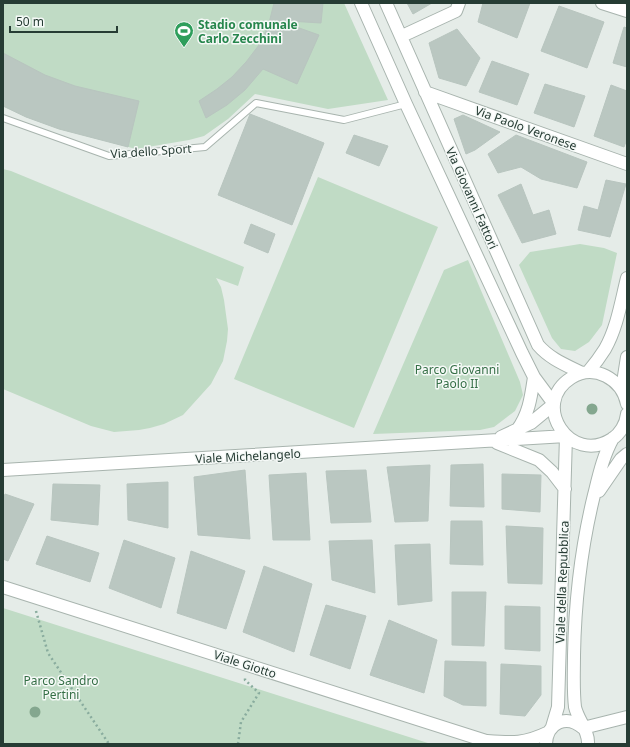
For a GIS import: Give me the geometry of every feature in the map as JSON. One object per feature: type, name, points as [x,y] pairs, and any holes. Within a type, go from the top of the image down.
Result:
[{"type":"street","name":"Via Giovanni Fattori","points":[[361,3],[406,104],[534,377],[554,404]]},
{"type":"street","name":"Via Giovanni Fattori","points":[[386,3],[402,36],[425,92],[538,345],[545,353],[554,359],[585,372]]},
{"type":"street","points":[[402,36],[456,12],[459,3]]},
{"type":"street","points":[[602,3],[627,11]]},
{"type":"street","name":"Via Paolo Veronese","points":[[425,92],[627,164]]},
{"type":"street","points":[[619,435],[602,444],[589,446],[576,443],[561,431],[555,418],[554,404],[560,388],[566,382],[585,372],[604,350],[611,338],[627,278]]},
{"type":"street","points":[[627,357],[624,389],[627,404]]},
{"type":"street","points":[[585,372],[604,374],[624,389]]},
{"type":"street","points":[[517,430],[529,407],[534,377]]},
{"type":"street","name":"Viale Michelangelo","points":[[492,441],[531,423],[554,404]]},
{"type":"street","name":"Viale della Repubblica","points":[[588,744],[587,734],[583,728],[576,708],[574,675],[575,631],[582,552],[592,502],[605,453],[619,435],[627,414]]},
{"type":"street","name":"Viale Michelangelo","points":[[3,470],[566,436]]},
{"type":"street","name":"Viale della Repubblica","points":[[549,734],[558,707],[566,436]]},
{"type":"street","name":"Viale Michelangelo","points":[[492,441],[539,460],[552,472],[565,489]]},
{"type":"street","points":[[592,502],[603,483],[621,459],[627,454]]},
{"type":"street","name":"Viale Giotto","points":[[3,587],[489,742],[513,743],[534,739],[549,734]]},
{"type":"street","points":[[549,734],[558,723],[564,721],[571,721],[583,728],[627,717]]},
{"type":"lane","name":"Via dello Sport","points":[[3,118],[110,156],[205,147],[256,103],[344,120],[406,104]]},
{"type":"path","points":[[31,596],[48,653],[109,744]]},
{"type":"path","points":[[238,744],[241,722],[259,693],[245,680],[241,662]]},
{"type":"green space","name":"Stadio comunale Carlo Zecchini","points":[[3,3],[344,3],[388,100],[328,109],[255,94],[228,119],[204,136],[136,149],[59,129],[26,117],[3,106]]},
{"type":"green space","points":[[3,169],[244,267],[238,286],[216,278],[221,287],[228,329],[223,361],[211,384],[183,415],[164,424],[150,428],[114,432],[91,426],[3,389]]},
{"type":"green space","points":[[318,177],[438,227],[354,428],[234,379]]},
{"type":"green space","points":[[580,244],[604,248],[617,253],[602,325],[589,342],[575,351],[561,349],[552,338],[519,265],[530,252]]},
{"type":"green space","name":"Parco Giovanni Paolo II","points":[[468,260],[520,382],[523,395],[515,411],[494,427],[480,430],[373,434],[444,270]]},
{"type":"green space","name":"Parco Sandro Pertini","points":[[3,608],[431,744],[3,744]]},
{"type":"building","points":[[274,3],[323,3],[321,23],[289,21],[288,24],[319,35],[297,84],[263,69],[245,90],[227,105],[206,118],[199,101],[232,77],[246,62],[259,45],[268,27]]},
{"type":"building","points":[[407,3],[432,3],[413,14]]},
{"type":"building","points":[[483,3],[530,3],[517,38],[478,22]]},
{"type":"building","points":[[559,6],[604,22],[587,68],[541,51]]},
{"type":"building","points":[[624,27],[627,28],[627,67],[613,63]]},
{"type":"building","points":[[457,29],[480,58],[466,86],[439,78],[429,43]]},
{"type":"building","points":[[3,53],[45,75],[75,86],[139,101],[128,147],[59,129],[26,117],[3,106]]},
{"type":"building","points":[[492,61],[529,74],[517,105],[479,92]]},
{"type":"building","points":[[545,84],[585,96],[574,127],[534,113]]},
{"type":"building","points":[[611,85],[627,91],[627,139],[624,147],[594,136]]},
{"type":"building","points":[[250,114],[324,143],[292,225],[218,195]]},
{"type":"building","points":[[463,115],[500,132],[475,150],[466,154],[454,119]]},
{"type":"building","points":[[354,135],[388,146],[379,166],[346,153]]},
{"type":"building","points":[[516,135],[587,162],[577,188],[541,179],[521,167],[498,173],[488,154]]},
{"type":"building","points":[[606,180],[626,184],[610,237],[578,230],[584,206],[598,210]]},
{"type":"building","points":[[521,184],[533,215],[549,210],[556,234],[522,243],[498,195]]},
{"type":"building","points":[[251,224],[275,234],[268,253],[244,243]]},
{"type":"building","points":[[483,464],[484,507],[450,506],[451,465]]},
{"type":"building","points":[[430,465],[428,521],[395,522],[387,467]]},
{"type":"building","points":[[245,470],[250,539],[198,535],[194,477]]},
{"type":"building","points":[[366,470],[371,522],[331,523],[326,471]]},
{"type":"building","points":[[306,473],[310,540],[273,540],[269,475]]},
{"type":"building","points":[[502,474],[541,475],[540,512],[502,509]]},
{"type":"building","points":[[168,482],[168,528],[128,520],[127,484]]},
{"type":"building","points":[[53,484],[100,485],[98,525],[51,520]]},
{"type":"building","points":[[5,494],[34,504],[8,561],[3,559],[3,499]]},
{"type":"building","points":[[451,521],[482,521],[483,565],[450,564]]},
{"type":"building","points":[[506,526],[543,528],[542,584],[508,583]]},
{"type":"building","points":[[47,536],[99,553],[90,582],[36,564]]},
{"type":"building","points":[[124,540],[175,558],[161,608],[109,588]]},
{"type":"building","points":[[372,540],[375,593],[332,580],[329,541]]},
{"type":"building","points":[[430,544],[432,601],[398,605],[395,545]]},
{"type":"building","points":[[191,551],[245,571],[226,629],[177,613]]},
{"type":"building","points":[[264,566],[312,584],[294,652],[243,632]]},
{"type":"building","points":[[452,592],[486,592],[484,646],[452,645]]},
{"type":"building","points":[[326,605],[366,616],[350,669],[310,655]]},
{"type":"building","points":[[505,606],[540,607],[540,651],[505,649]]},
{"type":"building","points":[[389,620],[437,640],[424,693],[370,675]]},
{"type":"building","points":[[445,661],[486,662],[486,706],[463,705],[444,696]]},
{"type":"building","points":[[501,664],[541,666],[541,695],[525,716],[500,714]]},
{"type":"place","name":"Stadio comunale Carlo Zecchini","points":[[184,48]]}]
